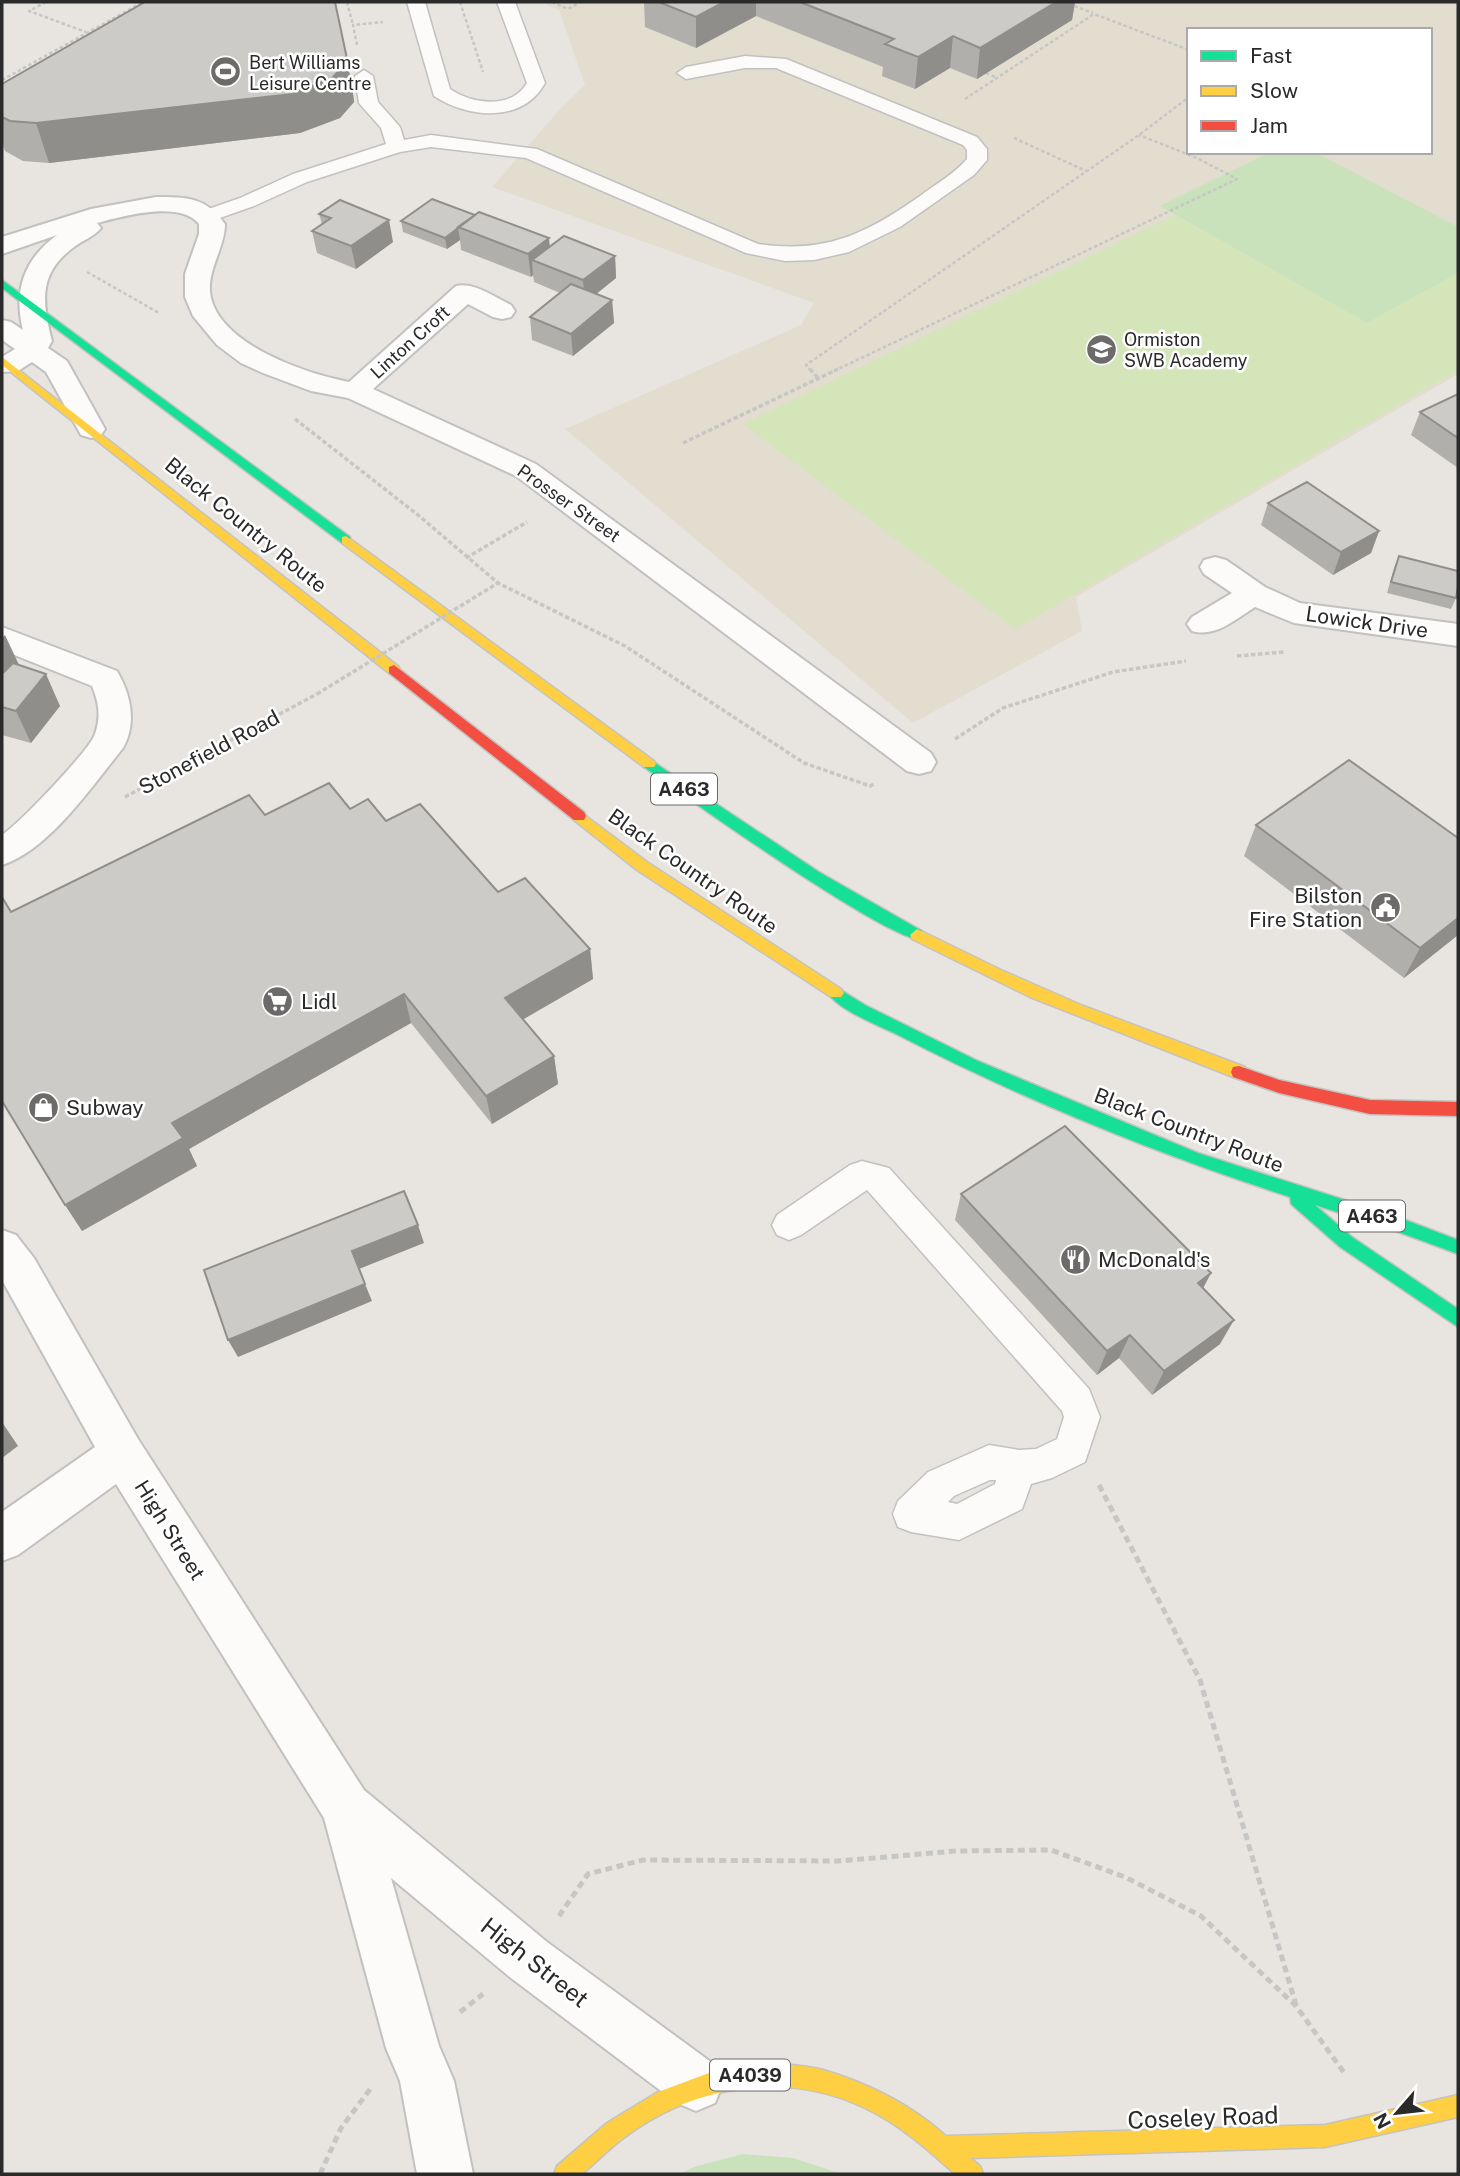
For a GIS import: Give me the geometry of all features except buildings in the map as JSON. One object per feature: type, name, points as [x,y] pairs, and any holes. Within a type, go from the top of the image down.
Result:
[{"type":"main road","name":"A463","points":[[2,283],[30,301],[516,668],[701,802],[879,915],[978,968],[1121,1029],[1279,1086],[1370,1107],[1458,1109]]},
{"type":"main road","name":"Black Country Route","points":[[5,363],[642,866],[860,1009],[984,1071],[1194,1159],[1458,1247]]},
{"type":"main road","points":[[1285,1188],[1346,1242],[1458,1320]]},
{"type":"main road","name":"A4039","points":[[565,2174],[609,2130],[650,2103],[696,2084],[729,2077],[776,2074],[817,2079],[884,2102],[947,2147],[972,2174]]},
{"type":"main road","name":"Coseley Road","points":[[947,2147],[1325,2136],[1458,2106]]},
{"type":"street","points":[[2,246],[76,219],[157,205],[186,205],[207,216]]},
{"type":"street","points":[[5,363],[33,350],[38,341],[30,301],[36,276],[51,248],[64,239],[128,210]]},
{"type":"street","name":"Prosser Street","points":[[207,216],[212,224],[212,234],[198,274],[198,297],[206,316],[227,339],[251,357],[301,379],[355,391],[526,470],[919,762]]},
{"type":"street","name":"Linton Croft","points":[[355,391],[465,292],[502,311]]},
{"type":"street","points":[[2,328],[57,367],[91,429]]},
{"type":"street","name":"Lowick Drive","points":[[1215,567],[1254,594],[1294,613],[1458,635]]},
{"type":"street","points":[[1203,624],[1254,594]]},
{"type":"street","points":[[2,638],[106,678],[116,706],[111,740],[60,801],[19,841],[2,852]]},
{"type":"street","name":"High Street","points":[[2,1248],[19,1271],[122,1454],[346,1808],[413,2048],[427,2081],[445,2174]]},
{"type":"street","points":[[2,1539],[122,1454]]},
{"type":"street","name":"High Street","points":[[346,1808],[529,1959],[696,2084]]},
{"type":"lane","points":[[418,9],[441,92],[449,99],[462,104],[495,107],[524,99],[533,92],[536,83],[507,5]]},
{"type":"lane","points":[[207,216],[247,202],[300,178],[397,147],[431,141],[530,153],[753,249],[792,256],[810,256],[851,246],[891,224],[967,171],[977,160],[977,149],[970,141],[779,63],[745,62],[686,73]]},
{"type":"lane","points":[[364,76],[369,103],[390,127],[397,147]]},
{"type":"lane","points":[[789,1225],[862,1175],[877,1178],[1076,1401],[1082,1417],[1072,1450],[1039,1466],[1019,1467],[989,1462],[941,1484],[911,1514]]},
{"type":"path","points":[[46,2],[29,11],[86,33]]},
{"type":"path","points":[[2,80],[143,2]]},
{"type":"path","points":[[347,2],[364,76]]},
{"type":"path","points":[[460,2],[484,74]]},
{"type":"path","points":[[552,2],[568,9],[582,2]]},
{"type":"path","points":[[1063,2],[1187,49]]},
{"type":"path","points":[[353,25],[418,9],[464,12],[507,5]]},
{"type":"path","points":[[963,100],[1094,13]]},
{"type":"path","points":[[1048,35],[1059,37]]},
{"type":"path","points":[[986,73],[997,78]]},
{"type":"path","points":[[818,378],[806,365],[1139,135],[1187,99]]},
{"type":"path","points":[[682,443],[1237,179],[1197,158],[1139,135]]},
{"type":"path","points":[[1013,137],[1086,172]]},
{"type":"path","points":[[466,558],[528,522]]},
{"type":"path","name":"Stonefield Road","points":[[124,798],[317,694],[498,583],[625,646],[804,763],[870,786],[919,762]]},
{"type":"path","points":[[1230,657],[1242,656]]},
{"type":"path","points":[[919,762],[1003,708],[1113,672],[1193,660]]},
{"type":"path","points":[[1104,1492],[1200,1680],[1296,2006]]},
{"type":"path","points":[[320,2174],[328,2152],[363,2096],[413,2048],[529,1959],[588,1874],[643,1860],[839,1861],[956,1851],[1051,1850],[1125,1877],[1201,1916],[1296,2006],[1379,2123]]},
{"type":"shaded area","name":"Ormiston SWB Academy","points":[[546,2],[1458,2],[1458,374],[1076,597],[1082,631],[913,723],[565,429],[801,325],[814,303],[492,187],[561,108],[585,85],[559,10],[548,6]]},
{"type":"green space","points":[[1266,154],[1319,154],[1458,227],[1458,273],[1367,323],[1160,206]]},
{"type":"green space","points":[[1175,215],[1367,323],[1458,273],[1458,370],[1015,629],[743,424]]},
{"type":"green space","points":[[743,2154],[793,2158],[842,2174],[680,2174],[694,2167]]},
{"type":"traffic: fast","points":[[2,283],[346,540]]},
{"type":"traffic: fast","points":[[649,764],[780,854],[917,935]]},
{"type":"traffic: fast","points":[[836,993],[860,1009],[972,1066],[1194,1159],[1395,1223],[1458,1247]]},
{"type":"traffic: fast","points":[[1297,1199],[1346,1242],[1458,1319]]},
{"type":"traffic: slow","points":[[2,360],[394,670]]},
{"type":"traffic: slow","points":[[346,540],[649,764]]},
{"type":"traffic: slow","points":[[579,816],[642,866],[836,993]]},
{"type":"traffic: slow","points":[[917,935],[1035,992],[1239,1072]]},
{"type":"traffic: slow","points":[[565,2174],[615,2131],[666,2099],[717,2081],[769,2074],[820,2080],[872,2099],[922,2130],[972,2174]]},
{"type":"traffic: slow","points":[[947,2147],[1325,2136],[1458,2106]]},
{"type":"traffic: jam","points":[[394,670],[579,816]]},
{"type":"traffic: jam","points":[[1239,1072],[1279,1086],[1370,1107],[1458,1109]]},
{"type":"place","name":"Bert Williams Leisure Centre","points":[[226,72]]},
{"type":"place","name":"Ormiston SWB Academy","points":[[1101,349]]},
{"type":"place","name":"Bilston Fire Station","points":[[1385,907]]},
{"type":"place","name":"Lidl","points":[[278,1001]]},
{"type":"place","name":"Subway","points":[[43,1107]]},
{"type":"place","name":"McDonald's","points":[[1075,1259]]}]
